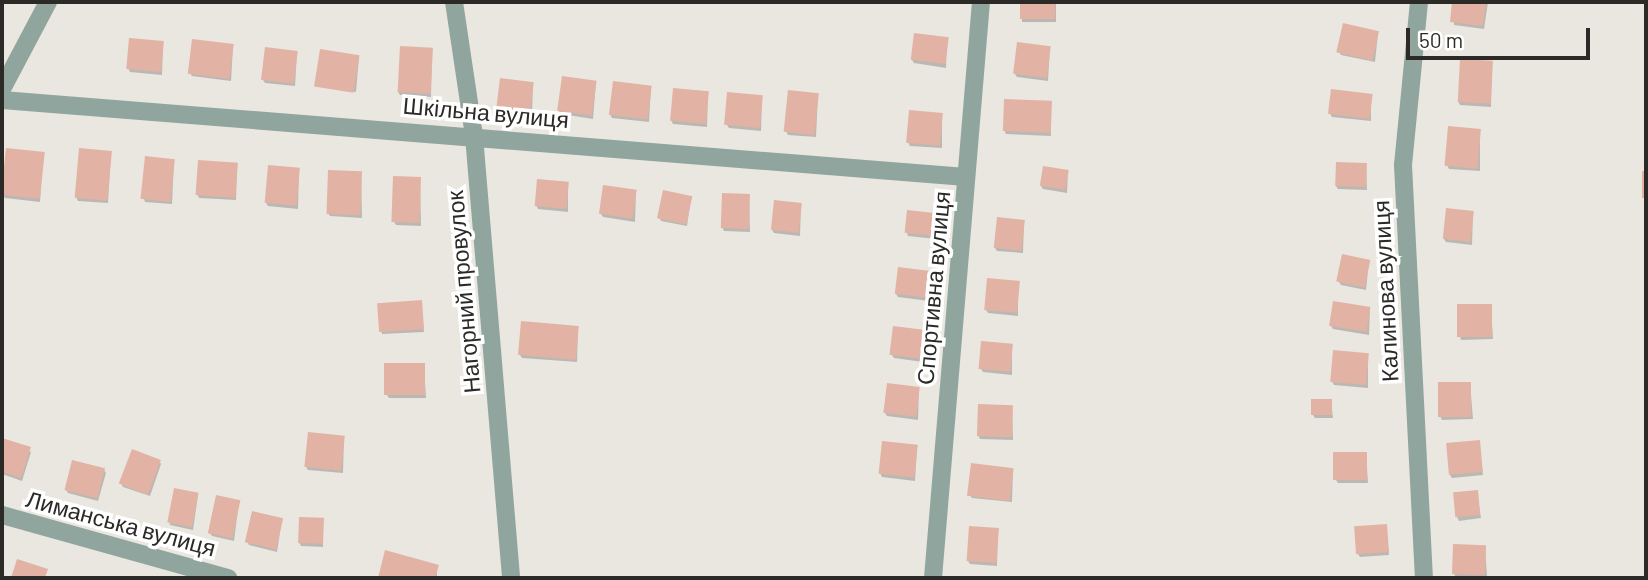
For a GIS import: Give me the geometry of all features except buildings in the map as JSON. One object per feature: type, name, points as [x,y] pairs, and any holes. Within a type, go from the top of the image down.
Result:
[{"type":"street","points":[[2,89],[48,2]]},
{"type":"street","name":"Нагорний провулок","points":[[454,2],[474,136],[511,578]]},
{"type":"street","name":"Спортивна вулиця","points":[[933,578],[981,2]]},
{"type":"street","name":"Калинова вулиця","points":[[1419,2],[1403,165],[1424,578]]},
{"type":"street","name":"Шкільна вулиця","points":[[2,100],[966,177]]},
{"type":"street","name":"Лиманська вулиця","points":[[2,515],[200,574],[228,578]]}]
